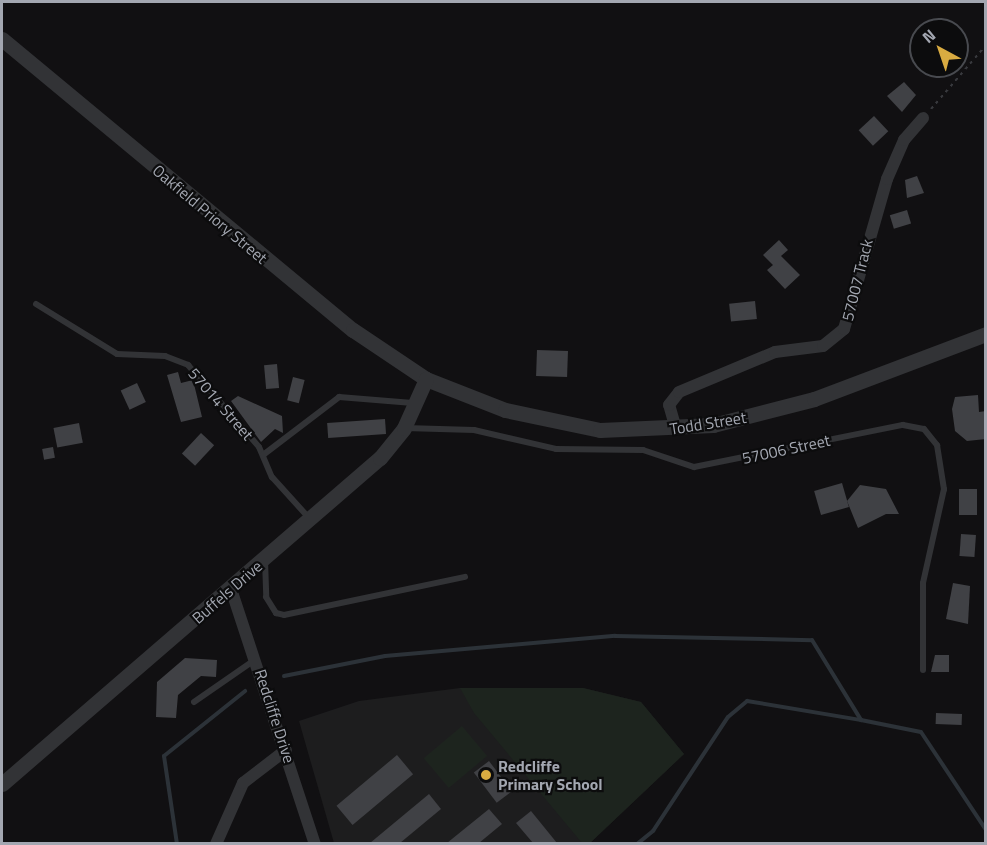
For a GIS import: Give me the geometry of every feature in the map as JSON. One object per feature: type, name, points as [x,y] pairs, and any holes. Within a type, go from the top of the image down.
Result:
[{"type":"street","name":"Oakfield Priory Street","points":[[2,39],[352,330],[426,379]]},
{"type":"street","name":"57007 Track","points":[[676,429],[669,405],[679,392],[775,352],[823,346],[844,329],[887,179],[904,140],[923,118]]},
{"type":"street","name":"Todd Street","points":[[426,379],[468,398],[552,422],[610,430],[676,429],[713,425],[814,399],[986,334]]},
{"type":"street","name":"Buffels Drive","points":[[2,784],[231,589],[380,458],[404,428],[426,379]]},
{"type":"street","name":"Redcliffe Drive","points":[[231,589],[257,658],[315,843]]},
{"type":"street","points":[[216,843],[243,783],[286,750]]},
{"type":"lane","name":"57014 Street","points":[[36,304],[117,354],[165,356],[188,365],[264,455],[272,477],[311,519]]},
{"type":"lane","points":[[264,455],[339,397],[415,404]]},
{"type":"lane","name":"57006 Street","points":[[404,428],[459,428],[556,449],[643,450],[681,466],[903,425],[924,429],[937,446],[944,489],[923,583],[923,670]]},
{"type":"lane","points":[[265,559],[266,597],[276,613],[284,615],[465,577]]},
{"type":"lane","points":[[194,702],[257,658]]},
{"type":"path","points":[[923,118],[986,45]]},
{"type":"shaded area","name":"Redcliffe Primary School","points":[[460,688],[583,688],[641,702],[684,754],[590,843],[334,843],[299,721],[359,701]]},
{"type":"shaded area","points":[[460,688],[583,688],[641,702],[684,754],[590,843],[582,843],[474,713]]},
{"type":"shaded area","points":[[462,726],[487,756],[449,788],[424,758]]},
{"type":"building","points":[[904,82],[916,95],[902,112],[887,96]]},
{"type":"building","points":[[874,116],[888,131],[873,146],[859,130]]},
{"type":"building","points":[[917,176],[924,193],[907,198],[905,180]]},
{"type":"building","points":[[907,210],[911,223],[894,229],[890,215]]},
{"type":"building","points":[[779,240],[788,250],[781,256],[800,275],[785,289],[767,270],[773,265],[763,255]]},
{"type":"building","points":[[755,301],[757,319],[731,322],[729,304]]},
{"type":"building","points":[[537,350],[568,351],[567,377],[536,376]]},
{"type":"building","points":[[277,364],[279,388],[266,389],[264,365]]},
{"type":"building","points":[[178,372],[181,383],[193,380],[202,417],[181,422],[167,375]]},
{"type":"building","points":[[293,377],[305,380],[299,403],[287,400]]},
{"type":"building","points":[[137,383],[146,402],[130,410],[121,391]]},
{"type":"building","points":[[978,395],[979,412],[986,411],[986,439],[967,441],[955,431],[952,409],[955,397]]},
{"type":"building","points":[[238,396],[282,416],[283,433],[275,429],[261,442],[231,401]]},
{"type":"building","points":[[385,419],[386,434],[328,438],[327,423]]},
{"type":"building","points":[[79,423],[83,443],[57,448],[53,428]]},
{"type":"building","points":[[201,433],[214,445],[195,466],[182,453]]},
{"type":"building","points":[[53,447],[55,458],[44,460],[42,449]]},
{"type":"building","points":[[842,483],[849,507],[821,515],[814,491]]},
{"type":"building","points":[[860,485],[886,489],[899,514],[886,514],[858,528],[847,501]]},
{"type":"building","points":[[959,489],[977,489],[977,515],[959,515]]},
{"type":"building","points":[[961,534],[976,535],[974,557],[959,556]]},
{"type":"building","points":[[953,583],[970,586],[968,624],[946,619]]},
{"type":"building","points":[[935,655],[949,655],[949,672],[931,672]]},
{"type":"building","points":[[185,658],[217,660],[216,677],[201,676],[178,695],[176,718],[156,717],[157,682]]},
{"type":"building","points":[[936,713],[962,714],[962,725],[936,724]]},
{"type":"building","points":[[397,755],[413,774],[353,825],[336,806]]},
{"type":"building","points":[[489,761],[512,791],[497,803],[474,772]]},
{"type":"building","points":[[429,794],[441,809],[400,843],[370,843]]},
{"type":"building","points":[[489,809],[502,824],[479,843],[447,843]]},
{"type":"building","points":[[531,811],[557,843],[533,843],[516,823]]},
{"type":"waterway","points":[[284,676],[385,656],[615,636],[812,640],[861,720],[921,732],[986,830]]},
{"type":"waterway","points":[[177,844],[164,756],[245,691]]},
{"type":"waterway","points":[[637,844],[653,831],[728,717],[747,701],[861,720]]},
{"type":"place","name":"Redcliffe Primary School","points":[[486,775]]}]
